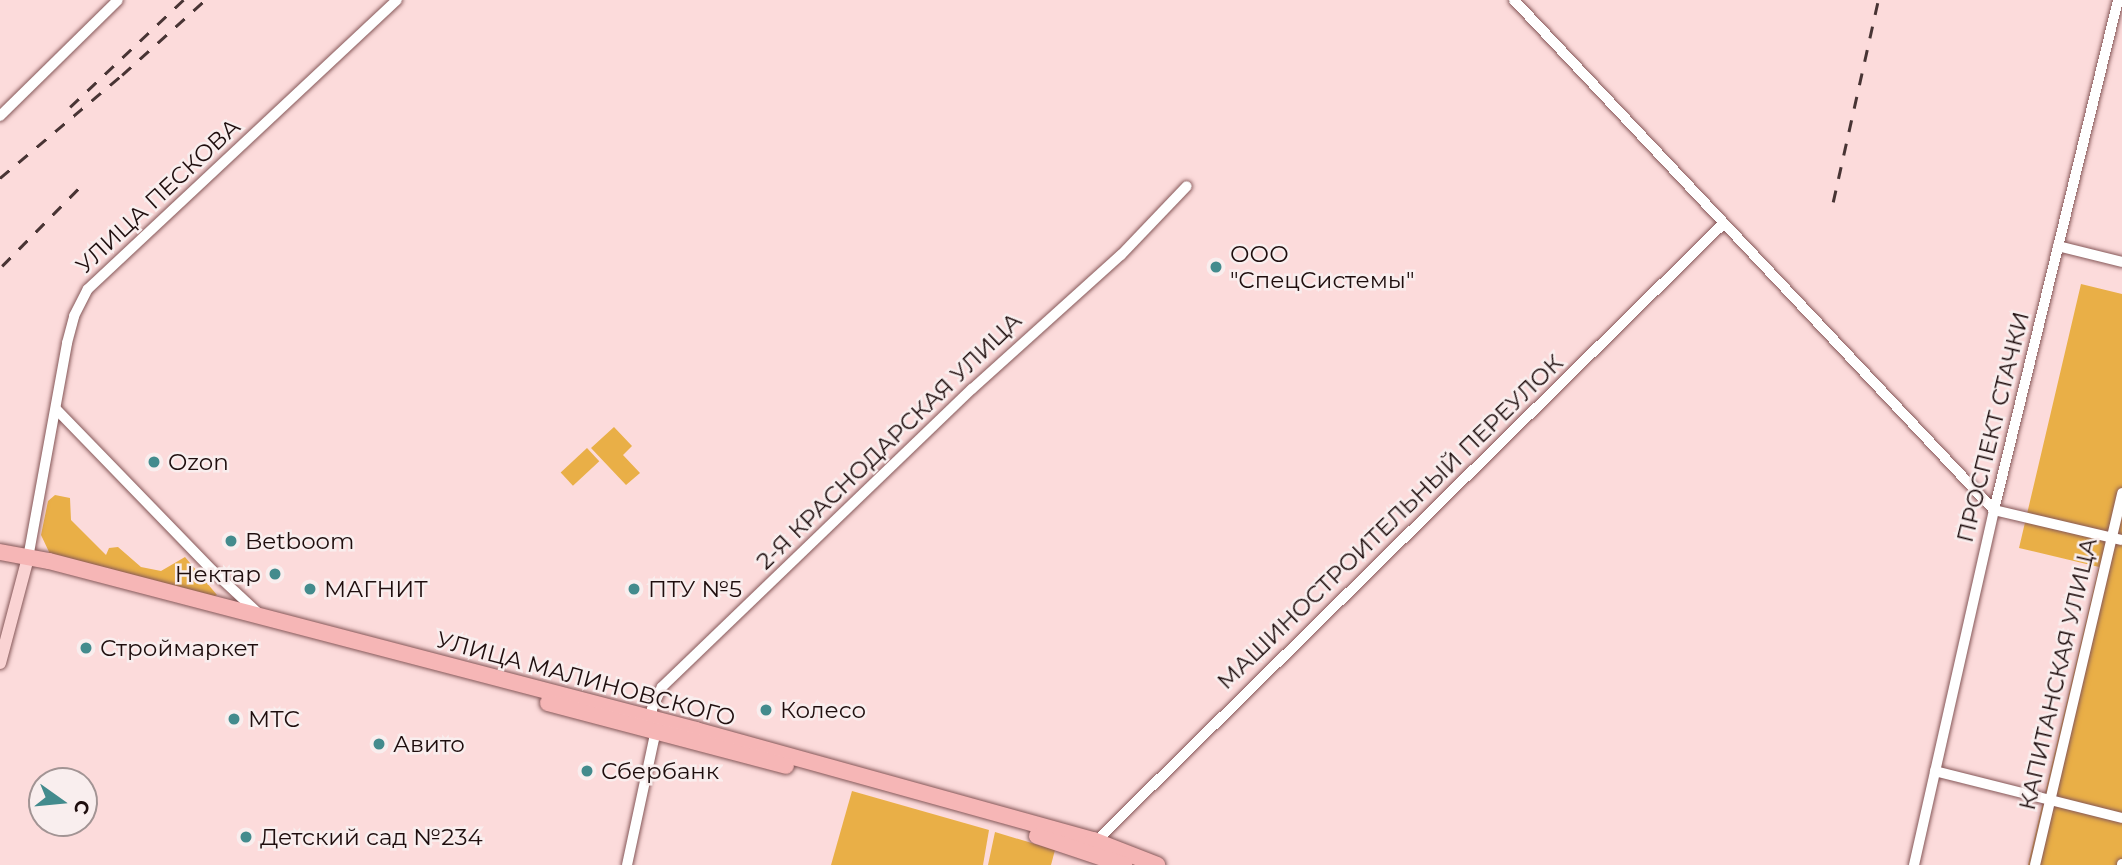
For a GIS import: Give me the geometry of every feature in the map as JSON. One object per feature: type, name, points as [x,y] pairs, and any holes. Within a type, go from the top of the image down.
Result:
[{"type":"highway","name":"УЛИЦА МАЛИНОВСКОГО","points":[[0,552],[27,562],[652,724]]},
{"type":"highway","name":"УЛИЦА МАЛИНОВСКОГО","points":[[0,560],[27,562],[264,619],[1157,865]]},
{"type":"highway","name":"УЛИЦА МАЛИНОВСКОГО","points":[[1092,846],[1124,865]]},
{"type":"main road","points":[[0,663],[27,562]]},
{"type":"street","points":[[0,116],[118,0]]},
{"type":"street","name":"УЛИЦА ПЕСКОВА","points":[[27,562],[74,316],[88,289],[397,0]]},
{"type":"street","points":[[1514,0],[1994,510],[2117,539]]},
{"type":"street","name":"ПРОСПЕКТ СТАЧКИ","points":[[1914,865],[1994,510],[2118,0]]},
{"type":"street","name":"2-Я КРАСНОДАРСКАЯ УЛИЦА","points":[[627,865],[654,701],[662,687],[972,388],[1121,255],[1187,186]]},
{"type":"street","name":"МАШИНОСТРОИТЕЛЬНЫЙ ПЕРЕУЛОК","points":[[1092,846],[1723,223]]},
{"type":"street","points":[[2058,246],[2122,262]]},
{"type":"street","points":[[55,409],[213,571],[264,619]]},
{"type":"street","name":"КАПИТАНСКАЯ УЛИЦА","points":[[2035,865],[2117,539],[2122,493]]},
{"type":"street","points":[[1935,771],[2122,818]]},
{"type":"shaded area","points":[[2081,284],[2122,294],[2122,865],[2028,865],[2099,567],[2019,548]]},
{"type":"shaded area","points":[[614,427],[632,446],[623,455],[640,473],[626,485],[591,448]]},
{"type":"shaded area","points":[[587,448],[599,461],[573,486],[561,473]]},
{"type":"shaded area","points":[[55,495],[70,498],[71,520],[106,555],[109,548],[118,547],[141,567],[161,571],[185,557],[217,595],[210,598],[50,554],[41,535],[48,501]]},
{"type":"shaded area","points":[[852,791],[989,830],[983,865],[831,865]]},
{"type":"shaded area","points":[[995,832],[1055,850],[1051,865],[988,865]]},
{"type":"railway","points":[[70,107],[183,0]]},
{"type":"railway","points":[[0,178],[122,75],[205,0]]},
{"type":"railway","points":[[1833,202],[1878,0]]},
{"type":"railway","points":[[2,266],[79,188]]},
{"type":"place","name":"ООО \"СпецСистемы\"","points":[[1216,267]]},
{"type":"place","name":"Ozon","points":[[154,462]]},
{"type":"place","name":"Betboom","points":[[231,541]]},
{"type":"place","name":"Нектар","points":[[275,574]]},
{"type":"place","name":"МАГНИТ","points":[[310,589]]},
{"type":"place","name":"ПТУ №5","points":[[634,589]]},
{"type":"place","name":"Строймаркет","points":[[86,648]]},
{"type":"place","name":"Колесо","points":[[766,710]]},
{"type":"place","name":"МТС","points":[[234,719]]},
{"type":"place","name":"Авито","points":[[379,744]]},
{"type":"place","name":"Сбербанк","points":[[587,771]]},
{"type":"place","name":"Детский сад №234","points":[[246,837]]}]
